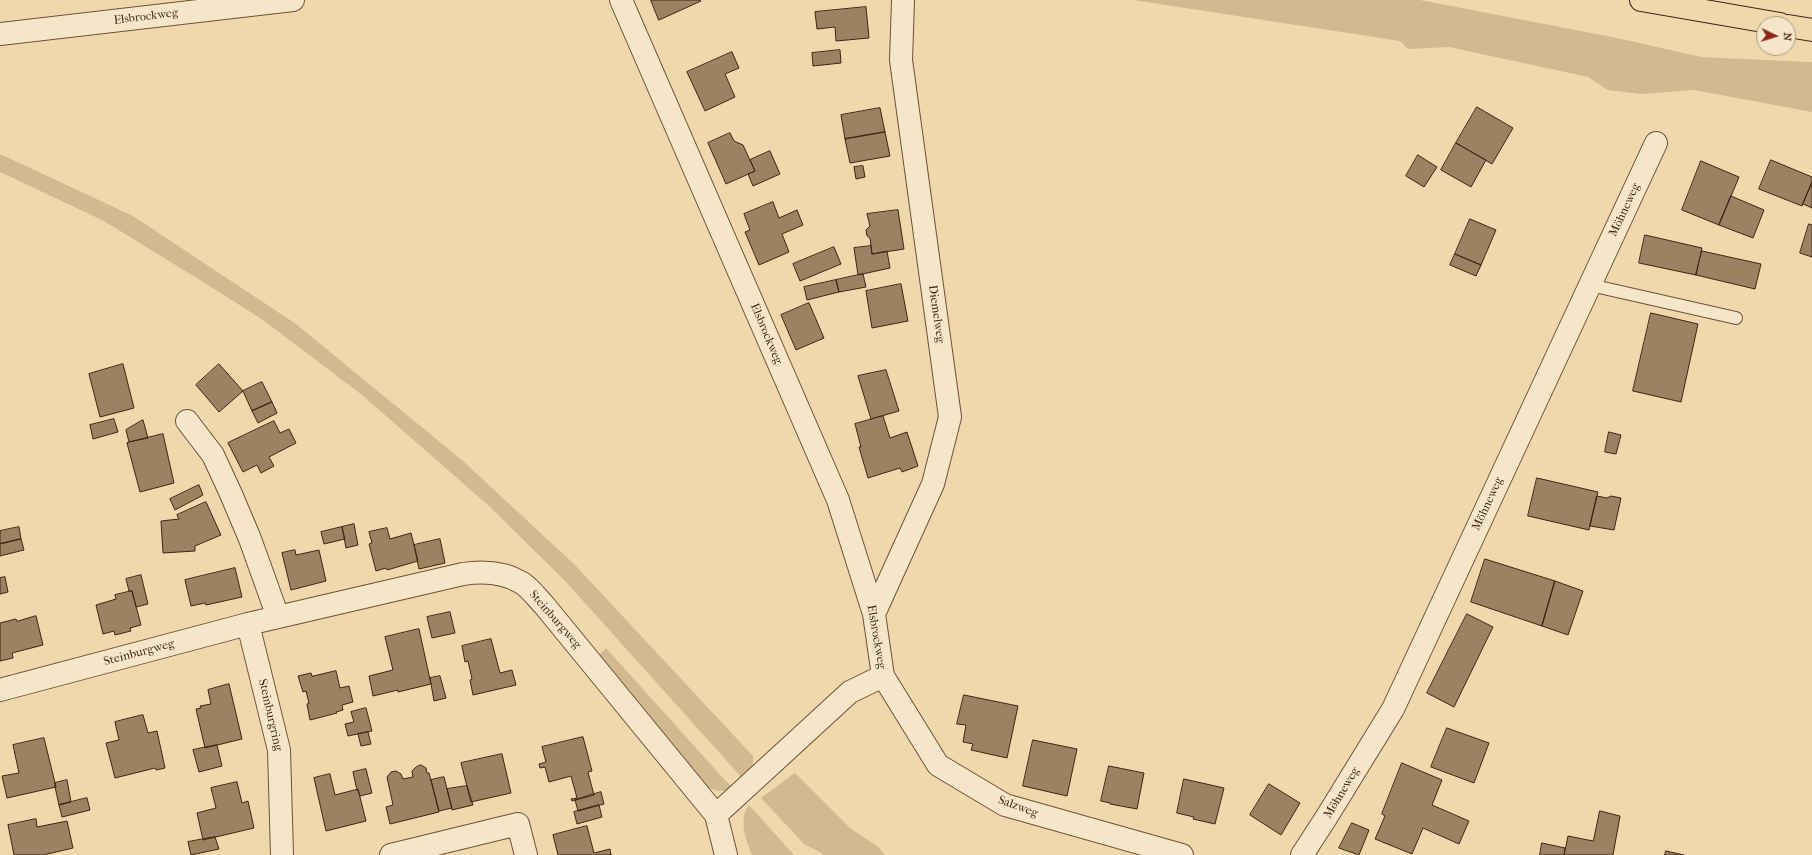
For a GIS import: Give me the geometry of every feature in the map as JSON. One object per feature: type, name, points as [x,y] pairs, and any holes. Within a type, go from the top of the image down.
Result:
[{"type":"highway","points":[[1641,0],[1756,20]]},
{"type":"highway","points":[[1796,27],[1812,30]]},
{"type":"street","name":"Elsbrockweg","points":[[0,34],[293,0]]},
{"type":"street","name":"Elsbrockweg","points":[[621,0],[838,500],[874,614],[883,676]]},
{"type":"street","name":"Diemelweg","points":[[874,614],[933,484],[950,417],[901,60],[903,0]]},
{"type":"street","name":"Möhneweg","points":[[1302,855],[1393,709],[1656,143]]},
{"type":"street","points":[[187,421],[213,456],[231,494],[250,540],[278,617]]},
{"type":"street","name":"Steinburgweg","points":[[0,690],[248,624],[463,574],[481,571],[500,574],[523,584],[544,605],[716,815]]},
{"type":"street","name":"Steinburgring","points":[[248,624],[279,750],[282,855]]},
{"type":"street","points":[[726,855],[716,815],[850,692],[883,676]]},
{"type":"street","name":"Salzweg","points":[[883,676],[938,765],[1005,805],[1182,855]]},
{"type":"street","points":[[391,855],[518,824],[526,855]]},
{"type":"lane","points":[[1590,285],[1736,318]]},
{"type":"shaded area","points":[[1133,0],[1420,0],[1617,38],[1701,57],[1812,62],[1812,112],[1694,90],[1641,94],[1608,90],[1588,77],[1449,47],[1408,49],[1400,41]]},
{"type":"shaded area","points":[[0,154],[133,216],[296,324],[463,461],[574,564],[753,756],[753,765],[743,779],[567,583],[489,506],[362,395],[263,320],[104,221],[0,172]]},
{"type":"shaded area","points":[[606,648],[735,790],[716,790],[698,782],[599,655]]},
{"type":"shaded area","points":[[795,773],[851,829],[877,846],[885,855],[825,855],[804,844],[761,798]]},
{"type":"shaded area","points":[[749,805],[794,855],[752,855],[744,830],[744,816]]},
{"type":"building","points":[[651,0],[700,0],[701,1],[659,20]]},
{"type":"building","points":[[866,7],[869,38],[836,41],[835,27],[817,29],[815,12]]},
{"type":"building","points":[[840,50],[841,63],[813,66],[812,53]]},
{"type":"building","points":[[732,52],[739,68],[725,74],[735,97],[705,111],[687,72]]},
{"type":"building","points":[[1477,107],[1513,128],[1492,164],[1456,143]]},
{"type":"building","points":[[880,108],[885,132],[845,139],[841,115]]},
{"type":"building","points":[[885,132],[890,156],[850,163],[845,139]]},
{"type":"building","points":[[730,133],[734,141],[743,145],[755,171],[726,184],[708,143]]},
{"type":"building","points":[[1456,143],[1486,160],[1471,187],[1441,170]]},
{"type":"building","points":[[770,151],[780,174],[753,186],[748,174],[755,171],[750,160]]},
{"type":"building","points":[[1418,155],[1437,167],[1424,187],[1406,176]]},
{"type":"building","points":[[1771,160],[1812,177],[1812,182],[1802,206],[1759,189]]},
{"type":"building","points":[[1701,161],[1739,177],[1719,225],[1682,210]]},
{"type":"building","points":[[863,166],[865,177],[856,179],[854,167]]},
{"type":"building","points":[[1812,182],[1812,208],[1803,204]]},
{"type":"building","points":[[1731,196],[1764,210],[1753,238],[1719,225]]},
{"type":"building","points":[[773,202],[779,218],[797,210],[803,225],[782,234],[789,252],[759,265],[745,232],[750,230],[744,214]]},
{"type":"building","points":[[898,210],[904,249],[872,254],[870,238],[867,236],[866,230],[870,226],[867,214]]},
{"type":"building","points":[[1470,219],[1496,230],[1481,265],[1455,254]]},
{"type":"building","points":[[1809,224],[1812,225],[1812,257],[1800,253]]},
{"type":"building","points":[[1645,235],[1702,248],[1696,275],[1639,263]]},
{"type":"building","points":[[871,246],[872,254],[887,251],[890,268],[858,275],[854,248]]},
{"type":"building","points":[[834,247],[841,264],[800,281],[793,264]]},
{"type":"building","points":[[1702,251],[1761,264],[1755,289],[1696,275]]},
{"type":"building","points":[[1455,254],[1481,265],[1476,276],[1450,265]]},
{"type":"building","points":[[863,274],[866,287],[839,292],[836,280]]},
{"type":"building","points":[[836,280],[839,292],[807,300],[804,287]]},
{"type":"building","points":[[901,284],[908,321],[872,328],[866,291]]},
{"type":"building","points":[[809,303],[824,338],[796,350],[781,315]]},
{"type":"building","points":[[1651,313],[1698,324],[1681,402],[1633,391]]},
{"type":"building","points":[[123,364],[134,408],[100,417],[89,374]]},
{"type":"building","points":[[219,364],[243,391],[219,412],[196,385]]},
{"type":"building","points":[[886,370],[899,411],[871,419],[858,376]]},
{"type":"building","points":[[262,382],[272,402],[252,411],[243,391]]},
{"type":"building","points":[[272,402],[277,413],[258,423],[252,411]]},
{"type":"building","points":[[883,416],[890,438],[907,432],[918,466],[902,472],[900,468],[868,478],[859,447],[861,447],[855,424]]},
{"type":"building","points":[[114,419],[118,432],[93,439],[90,425]]},
{"type":"building","points":[[143,420],[148,438],[129,442],[126,430]]},
{"type":"building","points":[[274,421],[280,433],[289,429],[296,443],[269,457],[274,466],[261,473],[257,465],[243,472],[228,443]]},
{"type":"building","points":[[1609,432],[1621,435],[1616,454],[1605,452]]},
{"type":"building","points":[[163,434],[174,483],[140,492],[127,443]]},
{"type":"building","points":[[1537,478],[1598,492],[1589,530],[1528,516]]},
{"type":"building","points":[[199,485],[203,495],[175,510],[170,499]]},
{"type":"building","points":[[1597,496],[1621,498],[1614,530],[1590,526]]},
{"type":"building","points":[[206,502],[221,535],[195,546],[195,551],[163,553],[161,521],[179,519],[177,515]]},
{"type":"building","points":[[354,524],[358,545],[346,548],[342,527]]},
{"type":"building","points":[[19,527],[21,539],[0,544],[0,531]]},
{"type":"building","points":[[342,527],[345,539],[324,544],[321,532]]},
{"type":"building","points":[[387,528],[390,539],[411,533],[418,561],[387,570],[386,568],[376,571],[369,544],[372,543],[369,532]]},
{"type":"building","points":[[21,539],[24,550],[0,556],[0,544]]},
{"type":"building","points":[[440,539],[445,563],[419,569],[414,545]]},
{"type":"building","points":[[295,550],[296,555],[319,550],[326,581],[291,590],[282,553]]},
{"type":"building","points":[[1485,559],[1555,581],[1542,626],[1471,602]]},
{"type":"building","points":[[235,568],[242,597],[206,605],[205,603],[191,606],[185,580]]},
{"type":"building","points":[[141,575],[148,604],[136,607],[132,591],[129,591],[126,579]]},
{"type":"building","points":[[5,577],[8,592],[0,594],[0,578]]},
{"type":"building","points":[[1555,581],[1583,591],[1568,635],[1542,626]]},
{"type":"building","points":[[132,591],[141,625],[130,628],[131,631],[115,635],[114,631],[103,634],[96,605],[116,599],[115,595]]},
{"type":"building","points":[[450,612],[455,633],[432,638],[427,617]]},
{"type":"building","points":[[1467,614],[1493,627],[1454,707],[1427,693]]},
{"type":"building","points":[[36,616],[43,645],[12,653],[13,658],[0,661],[0,623],[16,619],[17,621]]},
{"type":"building","points":[[419,629],[431,684],[373,696],[369,676],[393,670],[385,637]]},
{"type":"building","points":[[491,639],[500,673],[512,670],[516,685],[473,695],[470,680],[472,679],[468,661],[465,662],[462,646]]},
{"type":"building","points":[[336,671],[340,688],[349,686],[353,702],[342,705],[343,710],[336,712],[337,713],[310,720],[307,704],[309,703],[306,691],[303,692],[298,676],[311,673],[312,676]]},
{"type":"building","points":[[440,676],[446,698],[434,701],[430,678]]},
{"type":"building","points":[[229,684],[242,739],[205,748],[196,709],[201,708],[200,706],[211,704],[208,690]]},
{"type":"building","points":[[964,695],[1018,706],[1007,758],[971,750],[973,744],[963,742],[966,725],[957,724]]},
{"type":"building","points":[[366,708],[372,731],[348,736],[345,724],[354,722],[351,712]]},
{"type":"building","points":[[143,715],[148,733],[157,731],[165,768],[156,770],[155,768],[115,778],[106,743],[119,740],[115,722]]},
{"type":"building","points":[[1447,728],[1489,743],[1474,783],[1431,767]]},
{"type":"building","points":[[368,732],[371,744],[361,746],[358,734]]},
{"type":"building","points":[[583,737],[592,771],[588,772],[594,795],[572,801],[571,799],[577,798],[571,776],[549,782],[545,767],[540,768],[539,764],[546,762],[542,747]]},
{"type":"building","points":[[44,738],[56,787],[7,798],[2,776],[19,773],[13,745]]},
{"type":"building","points":[[1033,740],[1077,749],[1067,796],[1023,786]]},
{"type":"building","points":[[217,745],[222,766],[199,772],[193,750]]},
{"type":"building","points":[[502,754],[511,793],[471,802],[461,763]]},
{"type":"building","points":[[1402,763],[1442,780],[1432,805],[1469,821],[1459,844],[1423,828],[1412,854],[1375,839],[1385,816],[1382,814]]},
{"type":"building","points":[[421,765],[426,768],[427,773],[429,773],[439,812],[390,824],[386,807],[393,805],[387,777],[391,772],[396,771],[401,774],[403,779],[413,777],[412,771]]},
{"type":"building","points":[[1109,766],[1144,773],[1137,809],[1101,801]]},
{"type":"building","points":[[366,769],[372,793],[360,796],[353,772]]},
{"type":"building","points":[[330,774],[335,795],[358,789],[366,821],[326,831],[314,778]]},
{"type":"building","points":[[444,777],[452,808],[439,811],[431,780]]},
{"type":"building","points":[[1184,779],[1224,788],[1215,824],[1193,819],[1194,817],[1177,813]]},
{"type":"building","points":[[67,780],[71,802],[59,805],[55,783]]},
{"type":"building","points":[[237,782],[242,803],[248,801],[254,828],[203,840],[197,813],[216,808],[211,788]]},
{"type":"building","points":[[1269,784],[1300,803],[1281,835],[1250,815]]},
{"type":"building","points":[[467,786],[473,805],[452,810],[447,789]]},
{"type":"building","points":[[601,792],[604,804],[578,811],[575,800]]},
{"type":"building","points":[[87,798],[90,810],[62,817],[59,805]]},
{"type":"building","points":[[599,805],[602,817],[577,824],[574,812]]},
{"type":"building","points":[[1600,811],[1620,816],[1613,855],[1564,855],[1568,836],[1593,841]]},
{"type":"building","points":[[36,819],[37,827],[67,821],[73,848],[43,855],[14,855],[8,825]]},
{"type":"building","points":[[1352,823],[1369,830],[1359,855],[1339,848]]},
{"type":"building","points":[[587,826],[594,853],[610,849],[611,855],[558,855],[553,835]]},
{"type":"building","points":[[215,837],[219,849],[191,855],[188,842]]},
{"type":"building","points":[[1542,843],[1565,848],[1564,855],[1540,855]]},
{"type":"building","points":[[1666,851],[1684,855],[1665,855]]}]
